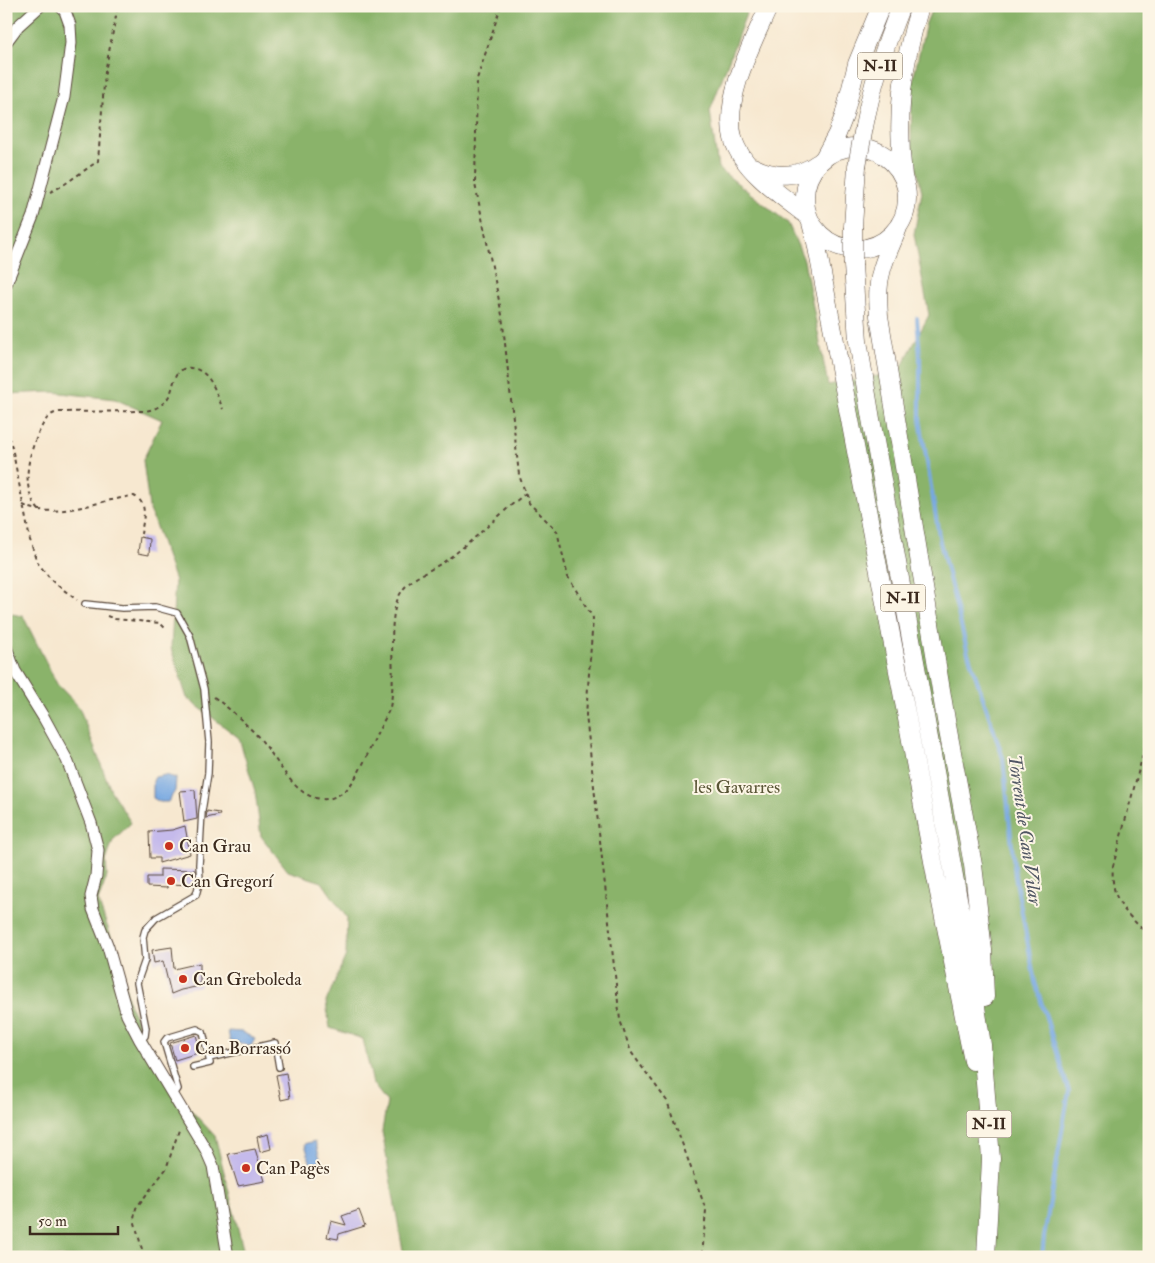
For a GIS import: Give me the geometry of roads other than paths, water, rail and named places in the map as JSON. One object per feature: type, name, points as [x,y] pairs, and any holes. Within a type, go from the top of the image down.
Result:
[{"type":"highway","points":[[769,6],[746,59],[732,105],[733,138],[736,146],[748,164],[767,184],[810,220],[819,233],[841,247],[854,249],[880,243],[891,235],[899,225]]},
{"type":"highway","points":[[881,6],[857,64],[838,134],[822,160],[810,174],[805,190],[805,207],[821,266],[898,666],[937,886],[972,1055],[989,1203]]},
{"type":"highway","name":"N-II","points":[[902,6],[876,76],[857,166],[853,227],[853,265],[858,342],[870,419],[963,922],[982,1045],[990,1140],[986,1257]]},
{"type":"highway","points":[[920,6],[905,66],[900,109],[900,145],[907,199],[905,212],[885,259],[880,278],[878,299],[946,720],[976,886],[985,989],[982,1045]]},
{"type":"highway","points":[[748,164],[764,172],[784,176],[802,173],[839,150],[865,148],[881,154],[894,164],[903,179]]},
{"type":"street","points":[[6,42],[18,26],[40,6]]},
{"type":"street","points":[[6,284],[26,239],[64,97],[70,25],[65,10],[60,6]]},
{"type":"street","points":[[6,647],[15,671],[67,760],[84,800],[98,850],[96,876],[91,896],[93,909],[108,947],[127,1015],[206,1150],[212,1166],[228,1257]]},
{"type":"lane","points":[[85,604],[122,608],[155,607],[177,613],[190,636],[204,689],[210,758],[202,810],[200,880],[196,894],[156,918],[145,930],[143,937],[144,960],[137,983],[146,1028],[145,1036],[140,1040]]},
{"type":"lane","points":[[173,1096],[178,1089],[164,1042],[167,1038],[197,1029],[203,1032],[210,1063],[193,1068]]},
{"type":"lane","points":[[209,1058],[275,1043],[278,1067]]},
{"type":"water","points":[[165,775],[176,778],[175,791],[168,802],[160,802],[153,798],[153,781],[155,777]]},
{"type":"water","points":[[228,1031],[242,1032],[255,1039],[251,1046],[230,1041]]},
{"type":"water","points":[[315,1141],[321,1161],[311,1165],[305,1144]]},
{"type":"waterway","name":"Torrent de Can Vilar","points":[[917,318],[920,358],[920,419],[940,542],[968,653],[1003,758],[1015,876],[1035,982],[1069,1091],[1042,1257]]},
{"type":"place","name":"Can Grau","points":[[169,846]]},
{"type":"place","name":"Can Gregorí","points":[[171,881]]},
{"type":"place","name":"Can Greboleda","points":[[183,979]]},
{"type":"place","name":"Can Borrassó","points":[[185,1048]]},
{"type":"place","name":"Can Pagès","points":[[246,1168]]},
{"type":"park label","name":"les Gavarres","points":[[737,787]]}]
